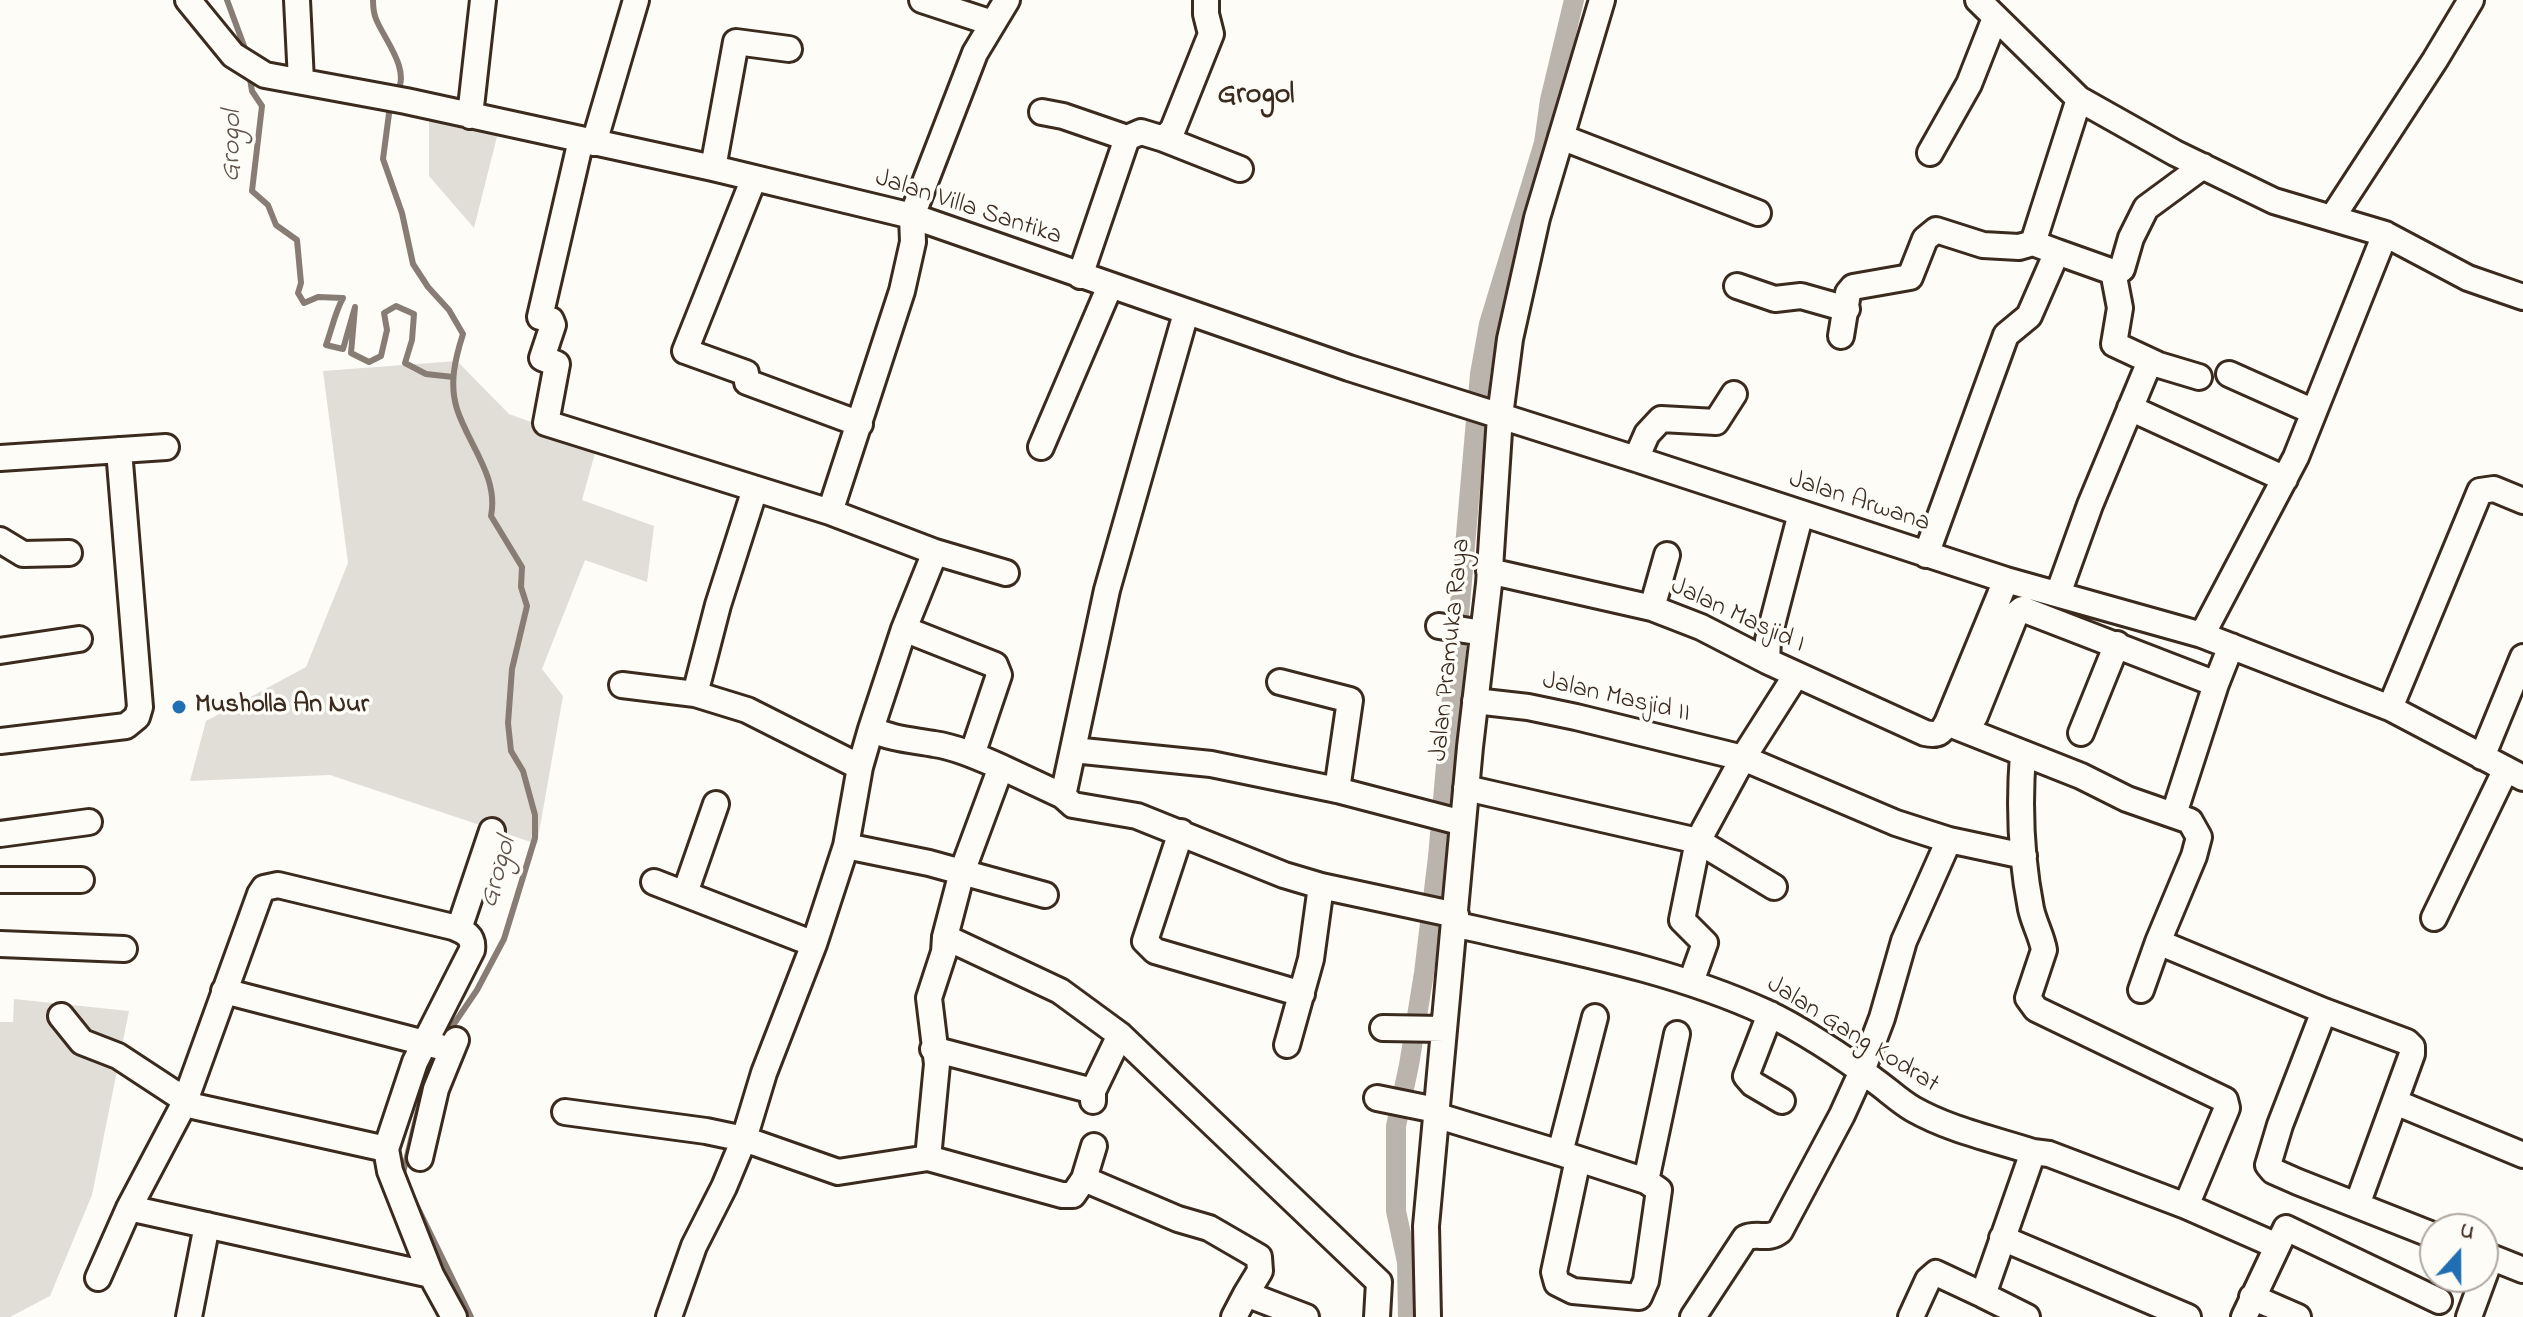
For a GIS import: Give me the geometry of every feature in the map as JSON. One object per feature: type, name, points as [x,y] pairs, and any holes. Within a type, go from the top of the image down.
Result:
[{"type":"street","name":"Jalan Villa Santika","points":[[188,0],[233,55],[265,75],[406,101],[713,168],[912,216],[1186,313],[1493,414]]},
{"type":"street","points":[[297,0],[301,81]]},
{"type":"street","points":[[470,116],[483,0]]},
{"type":"street","points":[[636,0],[587,141],[540,317],[551,320],[553,325],[542,358],[557,364],[546,423],[830,512],[935,552],[1006,573]]},
{"type":"street","points":[[922,0],[992,23]]},
{"type":"street","points":[[830,512],[902,291],[913,242],[912,216],[975,53],[1007,0]]},
{"type":"street","points":[[1164,139],[1173,129],[1211,34],[1206,0]]},
{"type":"street","name":"Jalan Pramuka Raya","points":[[1428,1317],[1428,1029],[1452,917],[1458,822],[1466,788],[1475,701],[1460,630],[1489,571],[1493,414],[1537,218],[1602,0]]},
{"type":"street","points":[[2332,218],[2471,0]]},
{"type":"street","points":[[1987,9],[2079,99],[2203,166],[2274,201],[2385,234],[2468,278],[2523,297]]},
{"type":"street","points":[[1930,153],[1969,84],[1987,9]]},
{"type":"street","points":[[713,168],[736,42],[789,49]]},
{"type":"street","points":[[2033,243],[2079,99]]},
{"type":"street","points":[[1042,112],[1127,138],[1141,132],[1240,169]]},
{"type":"street","points":[[1561,137],[1758,213]]},
{"type":"street","points":[[1080,276],[1127,138]]},
{"type":"street","points":[[1841,336],[1848,293],[1853,287],[1910,277],[1925,239],[1936,230],[1983,245],[2019,247],[2033,243],[2116,273],[2122,269],[2131,238],[2146,208],[2203,166]]},
{"type":"street","points":[[754,178],[685,351],[746,373],[747,382],[860,424]]},
{"type":"street","points":[[2202,635],[2285,479],[2385,234]]},
{"type":"street","points":[[1926,555],[2006,335],[2029,316],[2057,252]]},
{"type":"street","points":[[2113,271],[2120,308],[2114,344],[2150,361],[2199,377]]},
{"type":"street","points":[[1041,447],[1110,286]]},
{"type":"street","points":[[1737,286],[1775,299],[1801,296],[1847,309]]},
{"type":"street","points":[[1063,796],[1107,590],[1186,313]]},
{"type":"street","points":[[2058,594],[2150,361]]},
{"type":"street","points":[[2229,374],[2314,412]]},
{"type":"street","points":[[1636,459],[1647,434],[1661,419],[1716,422],[1734,394]]},
{"type":"street","points":[[2130,408],[2285,479]]},
{"type":"street","name":"Jalan Arwana","points":[[1493,414],[2006,580],[2202,635],[2390,708],[2514,773]]},
{"type":"street","points":[[0,458],[166,447]]},
{"type":"street","points":[[0,741],[126,726],[137,717],[140,707],[119,450]]},
{"type":"street","points":[[695,694],[718,605],[755,489]]},
{"type":"street","points":[[2390,708],[2480,491],[2494,489],[2523,501]]},
{"type":"street","points":[[1767,661],[1768,640],[1801,513]]},
{"type":"street","points":[[0,540],[23,554],[69,553]]},
{"type":"street","points":[[669,1317],[694,1246],[744,1139],[764,1073],[814,944],[846,846],[860,767],[871,729],[904,629],[935,552]]},
{"type":"street","points":[[1652,608],[1667,555]]},
{"type":"street","name":"Jalan Masjid I","points":[[1489,571],[1652,608],[1701,627],[1796,675],[1925,733],[1935,735],[1947,723]]},
{"type":"street","points":[[2006,580],[1947,723],[2081,776],[2127,799],[2190,821],[2199,837],[2141,990]]},
{"type":"street","points":[[1975,716],[2022,609],[2216,684]]},
{"type":"street","points":[[904,629],[995,665],[999,675],[972,755]]},
{"type":"street","points":[[0,651],[79,639]]},
{"type":"street","points":[[2081,733],[2117,644]]},
{"type":"street","points":[[2174,814],[2231,646]]},
{"type":"street","points":[[2482,757],[2523,657]]},
{"type":"street","points":[[1691,982],[1705,943],[1682,920],[1698,841],[1743,758],[1796,675]]},
{"type":"street","points":[[1280,682],[1350,700],[1337,790]]},
{"type":"street","points":[[622,685],[695,694],[747,710],[860,767]]},
{"type":"street","name":"Jalan Masjid II","points":[[1475,701],[1564,714],[1743,758],[1882,818],[1949,840],[2024,856]]},
{"type":"street","name":"Jalan Gang Kodrat","points":[[871,729],[972,755],[1063,796],[1073,805],[1137,816],[1284,875],[1321,886],[1419,905],[1452,917],[1691,982],[1770,1014],[1862,1071],[1910,1107],[1938,1122],[2033,1152],[2049,1154],[2186,1206],[2277,1246]]},
{"type":"street","points":[[1073,750],[1211,764],[1337,790],[1458,822]]},
{"type":"street","points":[[2023,754],[2019,803],[2024,856],[2030,906],[2044,950],[2028,993],[2030,1004],[2225,1100],[2227,1108],[2186,1206]]},
{"type":"street","points":[[928,1158],[937,1064],[929,998],[944,952],[962,872],[1001,767]]},
{"type":"street","points":[[2434,918],[2514,773]]},
{"type":"street","points":[[1466,788],[1698,841],[1774,887]]},
{"type":"street","points":[[685,893],[716,804]]},
{"type":"street","points":[[0,834],[89,822]]},
{"type":"street","points":[[459,929],[492,831]]},
{"type":"street","points":[[1181,832],[1145,941],[1155,951],[1302,994]]},
{"type":"street","points":[[1693,1317],[1745,1238],[1769,1238],[1780,1231],[1862,1071],[1882,1018],[1904,941],[1949,840]]},
{"type":"street","points":[[846,846],[962,872],[1045,895]]},
{"type":"street","points":[[0,880],[81,880]]},
{"type":"street","points":[[654,882],[814,944]]},
{"type":"street","points":[[98,1278],[129,1208],[184,1102],[260,894],[268,887],[285,886],[459,929],[472,939],[472,950],[424,1042],[386,1149],[390,1171],[431,1275],[454,1317]]},
{"type":"street","points":[[1287,1045],[1311,959],[1321,886]]},
{"type":"street","points":[[945,937],[1060,991],[1120,1035],[1379,1282],[1377,1317]]},
{"type":"street","points":[[2158,942],[2407,1042],[2412,1047],[2357,1205]]},
{"type":"street","points":[[0,944],[124,949]]},
{"type":"street","points":[[224,991],[424,1042],[454,1045],[436,1089],[420,1158]]},
{"type":"street","points":[[2324,1011],[2268,1165],[2282,1175],[2419,1230]]},
{"type":"street","points":[[1770,1014],[1746,1076],[1753,1084],[1782,1101]]},
{"type":"street","points":[[61,1016],[82,1042],[118,1056],[184,1102],[386,1149]]},
{"type":"street","points":[[1382,1099],[1428,1110],[1569,1156],[1646,1181],[1659,1190],[1646,1281],[1639,1297],[1573,1291],[1557,1283],[1554,1272],[1569,1156],[1595,1017]]},
{"type":"street","points":[[1383,1028],[1428,1029]]},
{"type":"street","points":[[1646,1181],[1677,1034]]},
{"type":"street","points":[[933,1049],[1093,1096],[1120,1035]]},
{"type":"street","points":[[2395,1102],[2523,1155]]},
{"type":"street","points":[[565,1112],[744,1139],[838,1172],[928,1158],[1062,1195],[1073,1195],[1084,1179],[1094,1146]]},
{"type":"street","points":[[1983,1295],[2033,1152]]},
{"type":"street","points":[[1084,1179],[1178,1219],[1209,1228],[1259,1257],[1260,1271],[1234,1317]]},
{"type":"street","points":[[129,1208],[431,1275]]},
{"type":"street","points":[[189,1317],[207,1225]]},
{"type":"street","points":[[2298,1317],[2248,1307],[2286,1228],[2439,1301]]},
{"type":"street","points":[[2002,1238],[2188,1317]]},
{"type":"street","points":[[2499,1261],[2523,1270]]},
{"type":"street","points":[[1911,1317],[1928,1280],[1936,1273],[2027,1317]]},
{"type":"street","points":[[2469,1317],[2476,1293]]},
{"type":"street","points":[[1246,1294],[1306,1317]]},
{"type":"shaded area","points":[[429,106],[500,125],[474,228],[429,176]]},
{"type":"shaded area","points":[[457,361],[509,414],[597,446],[582,500],[654,526],[647,582],[585,560],[542,669],[563,696],[537,844],[330,775],[190,781],[206,721],[306,667],[348,563],[323,371]]},
{"type":"shaded area","points":[[14,999],[129,1011],[92,1195],[50,1296],[10,1317],[0,1317],[0,1022],[13,1022]]},
{"type":"waterway","name":"Grogol","points":[[227,0],[247,54]]},
{"type":"waterway","name":"Grogol","points":[[373,0],[376,19],[399,65],[401,74],[397,92]]},
{"type":"waterway","points":[[1408,1317],[1407,1262],[1396,1211],[1396,1126],[1424,973],[1438,857],[1480,374],[1489,324],[1544,143],[1550,100],[1574,0]]},
{"type":"waterway","name":"Grogol","points":[[249,73],[252,91],[262,106],[252,191],[268,205],[276,225],[297,240],[301,283],[298,293],[304,303],[318,297],[343,298],[326,345],[343,349],[355,307],[351,353],[369,362],[381,356],[387,330],[384,313],[396,306],[414,314],[412,340],[405,363],[426,374],[453,377]]},
{"type":"waterway","name":"Grogol","points":[[390,106],[383,159],[402,213],[413,264],[449,310],[463,334],[454,372],[453,390],[457,409],[487,474],[491,488],[491,516],[522,567],[521,587],[527,606],[512,669],[508,723],[511,751],[523,771],[535,815],[535,838],[504,939],[477,990],[443,1040]]},
{"type":"waterway","name":"Grogol","points":[[403,1173],[429,1065],[436,1053]]},
{"type":"waterway","name":"Grogol","points":[[411,1194],[471,1317]]},
{"type":"place","name":"Musholla An Nur","points":[[179,707]]},
{"type":"district","name":"Grogol","points":[[1256,97]]}]
